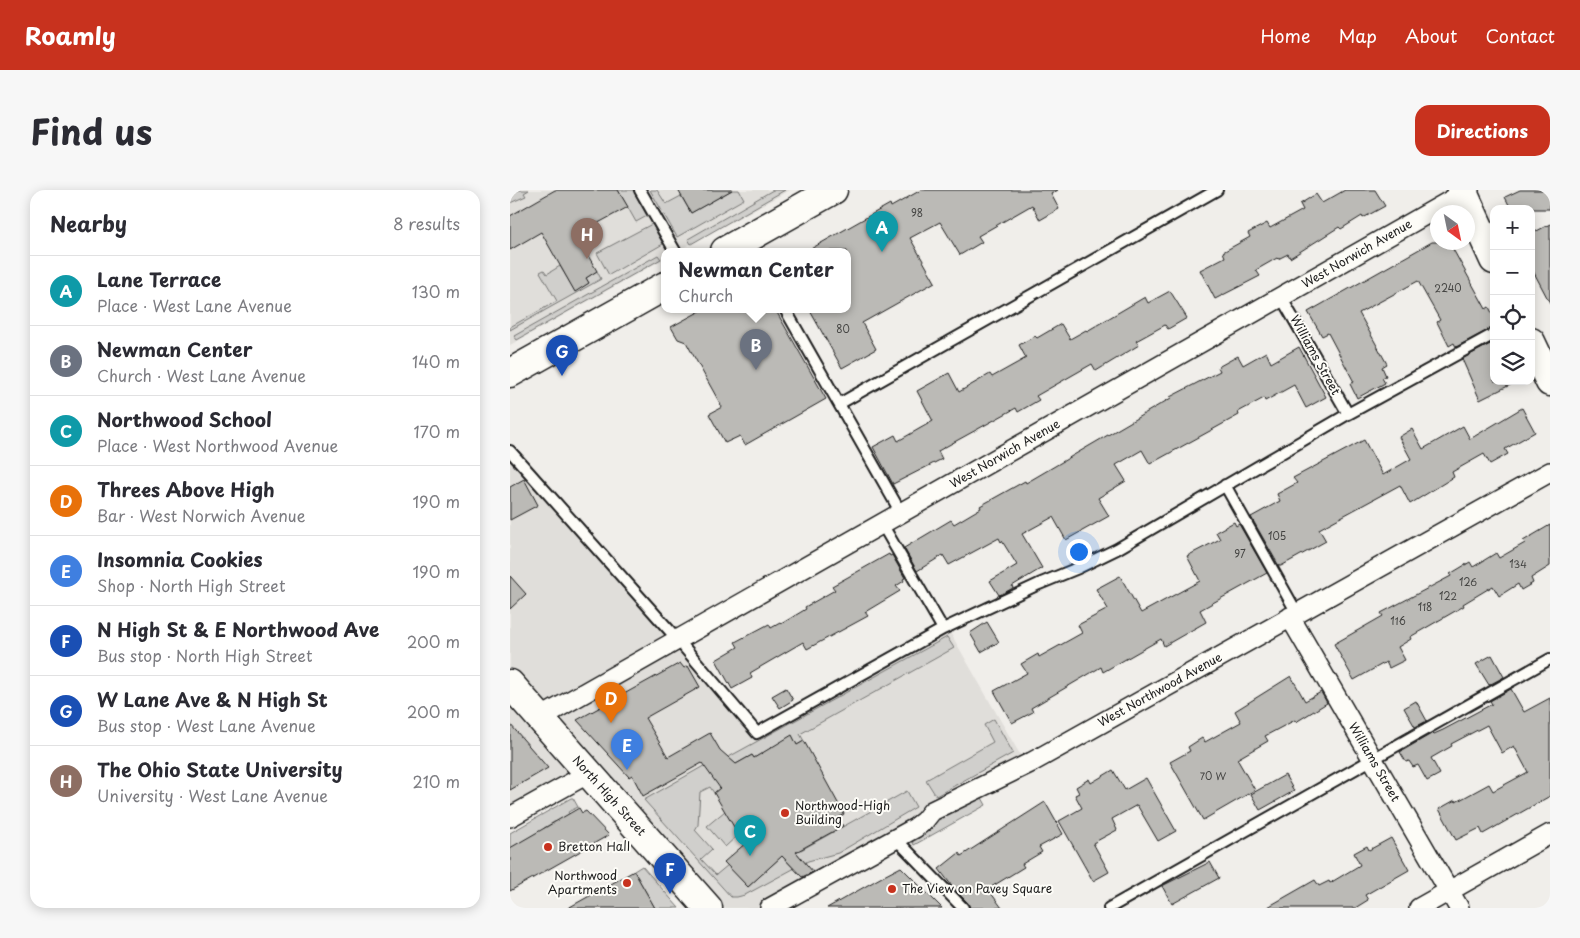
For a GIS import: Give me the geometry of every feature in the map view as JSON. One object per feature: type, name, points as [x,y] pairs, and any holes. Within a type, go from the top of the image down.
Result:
[{"type":"main road","points":[[741,247],[832,190]]},
{"type":"main road","points":[[1465,191],[1490,250]]},
{"type":"main road","points":[[510,373],[661,288]]},
{"type":"main road","points":[[1535,350],[1550,382]]},
{"type":"main road","name":"North High Street","points":[[510,684],[708,908]]},
{"type":"street","name":"West Norwich Avenue","points":[[540,718],[1465,191]]},
{"type":"street","name":"West Northwood Avenue","points":[[770,908],[896,839],[924,821],[932,811],[1032,762],[1550,472]]},
{"type":"street","name":"Williams Street","points":[[1294,615],[1373,759],[1459,908]]},
{"type":"street","points":[[510,817],[589,772]]},
{"type":"street","points":[[1419,908],[1550,834]]},
{"type":"lane","points":[[640,190],[673,248]]},
{"type":"lane","points":[[839,404],[1217,190]]},
{"type":"lane","name":"Williams Street","points":[[1281,297],[1348,414]]},
{"type":"lane","points":[[787,313],[901,513]]},
{"type":"lane","points":[[510,452],[678,640],[757,732],[943,629],[1117,549],[1348,414],[1490,336]]},
{"type":"lane","name":"Williams Street","points":[[1225,485],[1294,615]]},
{"type":"lane","points":[[882,524],[943,629]]},
{"type":"lane","points":[[1109,908],[1550,659]]},
{"type":"lane","points":[[896,839],[963,908]]},
{"type":"shaded area","points":[[510,190],[790,190],[683,248],[661,248],[661,260],[510,345]]},
{"type":"shaded area","points":[[510,190],[529,190],[524,193],[526,196],[510,203]]},
{"type":"shaded area","points":[[618,190],[633,190],[647,216],[636,222]]},
{"type":"shaded area","points":[[650,190],[657,190],[666,204],[681,196],[691,213],[732,190],[739,190],[744,199],[677,237]]},
{"type":"shaded area","points":[[773,190],[785,190],[691,244],[688,239]]},
{"type":"shaded area","points":[[652,224],[663,244],[609,275],[597,253]]},
{"type":"shaded area","points":[[658,255],[661,259],[517,340],[514,336]]},
{"type":"shaded area","points":[[560,266],[575,291],[589,283],[586,278],[597,271],[601,279],[510,330],[510,327],[557,301],[540,272],[544,270],[547,274]]},
{"type":"shaded area","points":[[510,460],[658,628],[668,628],[756,732],[947,627],[1026,765],[770,908],[708,908],[589,773],[510,817]]},
{"type":"shaded area","points":[[947,637],[954,648],[800,734],[804,741],[797,745],[792,736],[754,758],[752,755],[736,764],[731,760],[720,788],[714,793],[710,787],[700,792],[698,825],[695,830],[712,849],[701,859],[716,875],[728,865],[748,887],[782,856],[794,869],[745,895],[731,897],[644,800],[723,755],[725,759]]},
{"type":"shaded area","points":[[994,719],[1013,753],[936,796],[926,780],[993,742],[984,725]]},
{"type":"shaded area","points":[[907,791],[916,807],[838,853],[808,861],[795,868],[803,861],[790,844],[801,850]]},
{"type":"shaded area","points":[[981,796],[986,805],[914,845],[912,841],[922,825],[941,813]]},
{"type":"shaded area","points":[[573,798],[578,807],[568,812],[572,818],[554,822],[544,828],[547,833],[535,834],[510,851],[510,833]]},
{"type":"shaded area","points":[[725,811],[739,834],[725,847],[707,826]]},
{"type":"shaded area","points":[[642,866],[679,908],[655,908],[634,871]]},
{"type":"building","points":[[555,190],[618,190],[628,207],[576,235],[597,271],[586,278],[589,283],[575,292],[541,232],[510,250],[510,216]]},
{"type":"building","points":[[678,190],[732,190],[691,213]]},
{"type":"building","points":[[921,190],[1058,190],[1051,194],[1059,209],[1040,220],[1032,205],[978,236],[982,242],[960,255],[940,222],[910,238],[935,282],[862,323],[876,349],[842,368],[811,313],[851,313],[851,248],[812,248],[890,204],[891,207]]},
{"type":"building","points":[[1345,190],[1375,190],[1385,206],[1363,218],[1362,216],[1341,229],[1339,227],[1290,258],[1288,254],[1277,258],[1256,270],[1260,276],[1215,299],[1200,270],[1225,257],[1223,252],[1250,237],[1248,233],[1267,223],[1270,228],[1303,210],[1300,204],[1316,194],[1322,203]]},
{"type":"building","points":[[1520,190],[1550,190],[1550,209],[1535,209],[1535,205],[1509,205],[1505,197]]},
{"type":"building","points":[[1550,224],[1550,303],[1535,275],[1535,232]]},
{"type":"building","points":[[1430,243],[1430,250],[1453,250],[1486,309],[1489,307],[1490,309],[1490,329],[1456,347],[1454,343],[1449,346],[1437,322],[1440,320],[1418,281],[1359,313],[1387,364],[1382,367],[1386,376],[1382,378],[1385,383],[1357,398],[1350,384],[1354,382],[1328,333],[1322,336],[1308,312]]},
{"type":"building","points":[[1170,291],[1187,318],[1168,329],[1165,325],[1136,341],[1139,345],[1096,371],[1092,364],[1036,396],[1039,400],[1018,412],[1016,408],[938,451],[942,459],[893,484],[873,447],[895,435],[898,441],[933,421],[917,391],[949,373],[959,392],[990,374],[992,377],[1026,358],[1019,345],[1035,336],[1037,338],[1061,324],[1070,339],[1145,297],[1148,303]]},
{"type":"building","points":[[697,313],[777,313],[826,399],[745,445],[740,436],[725,443],[709,414],[722,407],[686,342],[678,339],[671,327]]},
{"type":"building","points":[[1490,344],[1490,385],[1510,385],[1480,400],[1462,359]]},
{"type":"building","points":[[1299,347],[1326,397],[1306,408],[1294,385],[1265,401],[1264,398],[1238,412],[1239,415],[1150,464],[1142,450],[1116,465],[1126,481],[1098,498],[1109,516],[1066,540],[1053,517],[1022,534],[1042,568],[1002,594],[999,595],[990,581],[1017,565],[999,538],[949,565],[943,555],[917,571],[904,548],[951,520],[954,524],[981,508],[980,506],[1025,481],[1026,483],[1170,397],[1220,371],[1218,367],[1238,356],[1243,365],[1266,352],[1271,363]]},
{"type":"building","points":[[1522,408],[1535,432],[1505,449],[1508,454],[1490,464],[1484,454],[1452,472],[1454,477],[1410,504],[1400,485],[1319,529],[1326,541],[1281,566],[1279,566],[1251,517],[1280,501],[1277,494],[1297,483],[1293,478],[1364,440],[1383,475],[1411,459],[1399,437],[1412,429],[1423,449],[1463,426],[1470,439]]},
{"type":"building","points":[[524,479],[538,505],[510,520],[510,487]]},
{"type":"building","points":[[1234,522],[1236,526],[1239,524],[1267,573],[1200,610],[1206,622],[1164,646],[1161,639],[1103,672],[1101,667],[1031,708],[1033,712],[1012,723],[994,691],[1027,673],[1021,664],[1038,654],[1039,657],[1082,633],[1078,625],[1108,609],[1096,589],[1120,576],[1141,613],[1200,581],[1187,556],[1220,539],[1216,532]]},
{"type":"building","points":[[1550,525],[1550,566],[1531,578],[1533,583],[1521,590],[1518,584],[1499,596],[1493,586],[1463,604],[1464,606],[1410,637],[1411,639],[1398,647],[1405,660],[1389,668],[1386,662],[1354,680],[1334,644],[1383,616],[1381,613],[1451,576],[1450,574],[1470,562],[1473,567],[1496,553],[1499,558],[1525,543],[1523,541]]},
{"type":"building","points":[[889,554],[890,556],[892,555],[905,578],[903,579],[904,581],[896,586],[900,591],[865,612],[868,616],[807,649],[803,642],[750,673],[752,678],[732,689],[716,660],[738,647],[735,642],[769,624],[771,628],[781,624],[806,609],[805,607],[835,590],[832,586]]},
{"type":"building","points":[[510,576],[526,594],[510,609]]},
{"type":"building","points":[[987,622],[999,642],[981,652],[970,633]]},
{"type":"building","points":[[1492,655],[1504,677],[1489,685],[1476,664]]},
{"type":"building","points":[[680,663],[684,668],[688,666],[700,687],[645,718],[668,757],[710,733],[720,750],[736,764],[752,755],[754,758],[792,735],[797,745],[804,741],[844,814],[838,818],[843,826],[796,852],[813,872],[802,877],[782,856],[748,887],[724,862],[747,842],[737,832],[714,793],[720,788],[702,763],[643,796],[632,775],[629,777],[577,720]]},
{"type":"building","points":[[1291,676],[1305,701],[1321,692],[1327,703],[1296,722],[1295,720],[1265,736],[1268,741],[1237,759],[1255,790],[1203,820],[1170,762],[1190,751],[1188,747],[1202,738],[1205,742],[1241,722],[1235,711]]},
{"type":"building","points":[[786,688],[793,700],[780,708],[772,696]]},
{"type":"building","points":[[1511,689],[1524,712],[1550,698],[1550,796],[1483,834],[1480,828],[1456,840],[1439,809],[1489,784],[1493,791],[1528,772],[1514,746],[1502,753],[1487,725],[1451,744],[1452,746],[1431,758],[1440,774],[1427,781],[1418,765],[1413,767],[1409,761],[1406,762],[1400,752],[1433,733],[1443,730],[1492,704],[1490,701]]},
{"type":"building","points":[[1416,701],[1427,721],[1415,727],[1404,708]]},
{"type":"building","points":[[510,724],[548,768],[510,790]]},
{"type":"building","points":[[1113,770],[1125,790],[1146,778],[1176,831],[1158,841],[1137,805],[1112,819],[1117,830],[1093,843],[1109,872],[1093,881],[1059,821],[1082,808],[1075,795],[1079,793],[1076,787],[1089,779],[1091,783]]},
{"type":"building","points":[[1285,775],[1294,791],[1260,810],[1251,794]]},
{"type":"building","points":[[1045,802],[1063,834],[1039,847],[1042,852],[1022,864],[1024,867],[988,889],[1002,908],[970,908],[968,903],[939,869],[959,853],[961,856]]},
{"type":"building","name":"Bretton Hall","points":[[579,808],[582,813],[586,811],[609,835],[510,891],[510,848]]},
{"type":"building","points":[[1391,838],[1409,870],[1365,895],[1368,900],[1355,908],[1266,908],[1315,880],[1319,886],[1329,881],[1330,883],[1360,865],[1354,853],[1367,846],[1369,850]]},
{"type":"building","points":[[1210,862],[1219,878],[1172,904],[1162,886]]},
{"type":"building","name":"The View on Pavey Square","points":[[901,867],[942,908],[827,908],[882,877]]},
{"type":"building","name":"Northwood Apartments","points":[[634,871],[655,908],[568,908],[627,875]]},
{"type":"place","name":"Lane Terrace","points":[[882,252]]},
{"type":"place","name":"The Ohio State University","points":[[587,259]]},
{"type":"place","name":"Newman Center","points":[[756,370]]},
{"type":"place","name":"W Lane Ave & N High St","points":[[562,376]]},
{"type":"place","name":"Threes Above High","points":[[611,723]]},
{"type":"place","name":"Insomnia Cookies","points":[[627,770]]},
{"type":"place","name":"Northwood-High Building","points":[[785,813]]},
{"type":"place","name":"Bretton Hall","points":[[548,847]]},
{"type":"place","name":"Northwood School","points":[[750,856]]},
{"type":"place","name":"Northwood Apartments","points":[[627,883]]},
{"type":"place","name":"The View on Pavey Square","points":[[892,889]]},
{"type":"place","name":"N High St & E Northwood Ave","points":[[670,894]]}]
